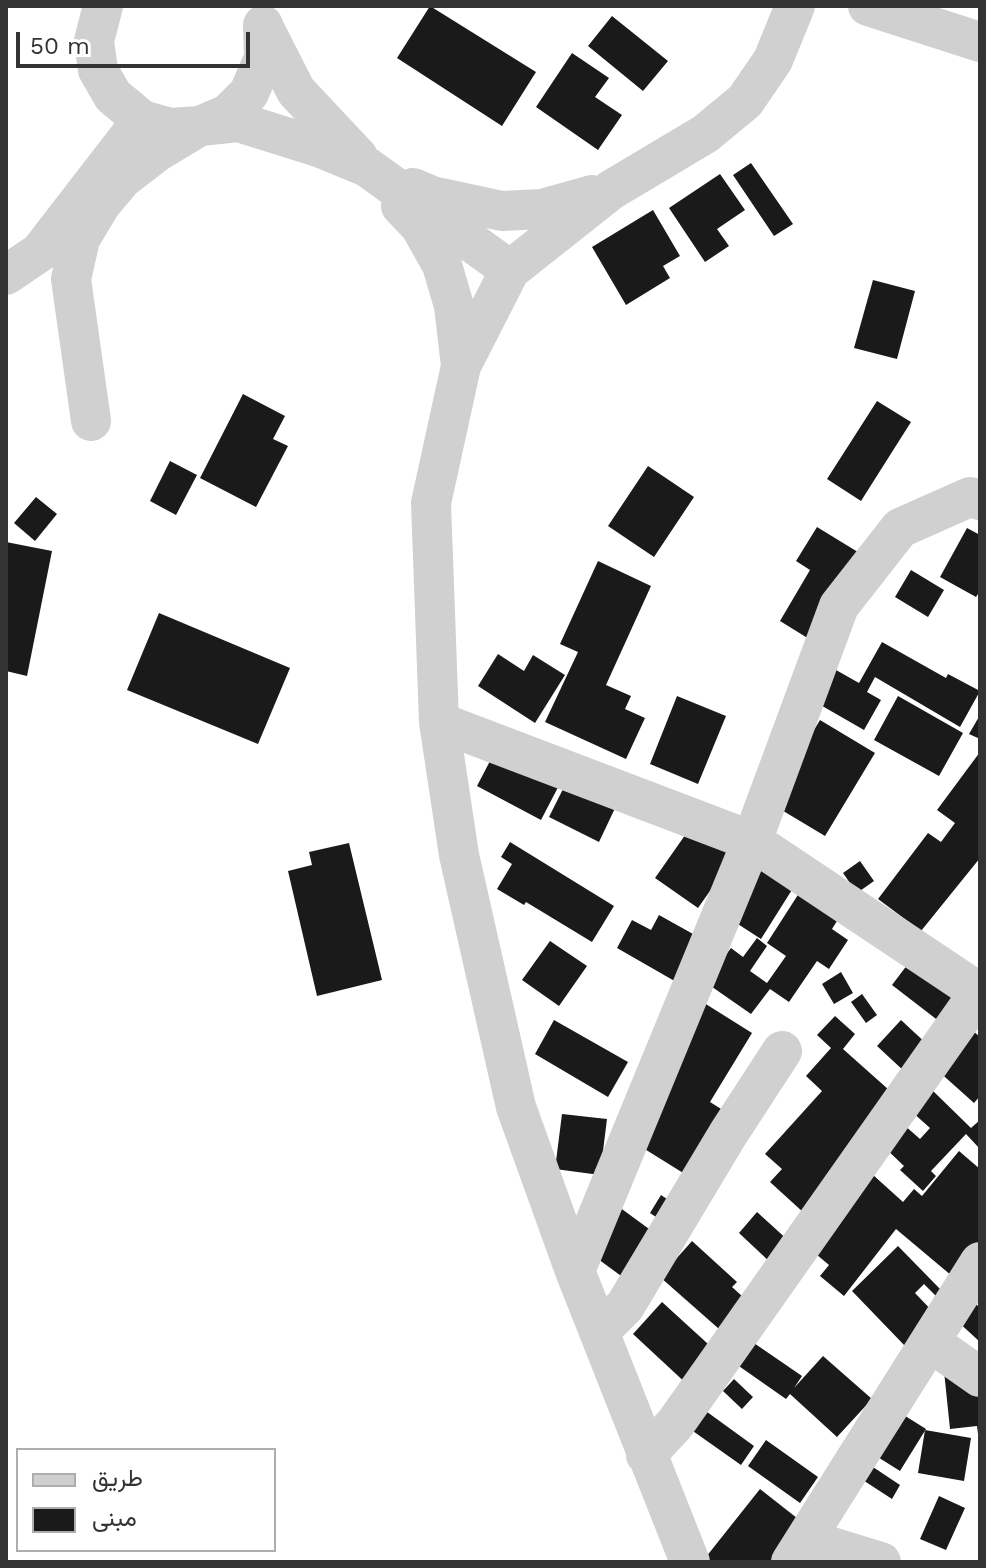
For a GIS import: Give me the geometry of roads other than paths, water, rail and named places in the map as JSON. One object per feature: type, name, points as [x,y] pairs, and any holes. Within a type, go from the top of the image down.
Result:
[{"type":"street","points":[[103,6],[94,41],[98,70],[113,96],[142,120],[170,128],[238,122],[321,148],[432,196],[502,211],[542,209],[611,190]]},
{"type":"street","points":[[690,1562],[575,1271],[516,1107],[459,855],[439,722],[431,503],[461,366],[510,270],[611,190],[705,134],[745,101],[773,60],[795,6]]},
{"type":"street","points":[[868,6],[980,42]]},
{"type":"street","points":[[91,421],[71,279],[80,239],[101,204],[122,179],[157,152],[200,126],[228,114],[249,93],[264,58],[260,17]]},
{"type":"street","points":[[260,17],[296,91],[420,226],[442,265],[454,306],[461,366]]},
{"type":"street","points":[[6,275],[40,252],[142,120]]},
{"type":"street","points":[[367,167],[510,270]]},
{"type":"street","points":[[575,1271],[752,841],[839,606],[900,528],[970,497],[980,500]]},
{"type":"street","points":[[439,722],[752,841],[980,992],[675,1424],[646,1455]]},
{"type":"street","points":[[599,1332],[625,1306],[728,1134],[782,1051]]},
{"type":"street","points":[[881,1562],[798,1551],[980,1262]]},
{"type":"street","points":[[930,1342],[980,1377]]}]
